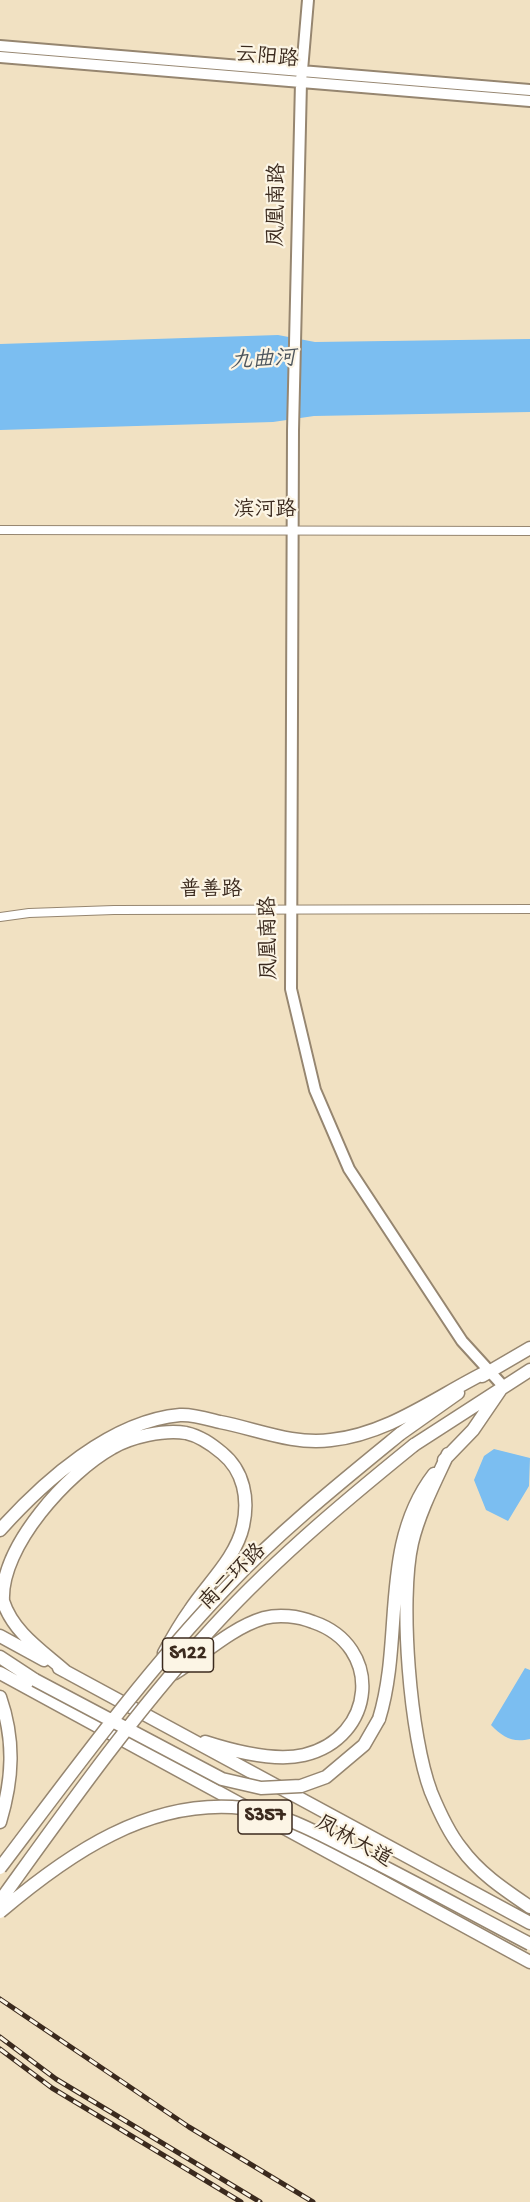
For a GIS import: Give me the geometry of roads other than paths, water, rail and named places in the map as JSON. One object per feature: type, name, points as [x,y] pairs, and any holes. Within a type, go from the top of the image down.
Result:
[{"type":"main road","name":"南二环路","points":[[0,1868],[152,1672],[228,1586],[318,1501],[400,1434],[488,1371],[530,1348]]},
{"type":"main road","name":"南二环路","points":[[0,1901],[92,1775],[171,1675],[239,1599],[328,1515],[414,1445],[530,1370]]},
{"type":"main road","points":[[0,1530],[50,1478],[103,1443],[143,1421],[182,1414],[223,1422],[273,1436],[332,1440],[374,1431],[412,1414],[446,1392],[488,1371]]},
{"type":"main road","points":[[0,1657],[35,1680],[222,1779],[261,1788],[301,1786],[326,1777],[364,1745],[379,1719],[391,1668],[394,1596],[402,1541],[422,1488],[448,1454],[473,1430],[503,1386]]},
{"type":"main road","points":[[0,1551],[73,1474],[113,1447],[155,1434],[185,1433],[209,1442],[228,1458],[241,1477],[247,1502],[243,1529],[230,1556],[190,1609],[152,1672]]},
{"type":"main road","points":[[448,1454],[412,1543],[407,1595],[410,1668],[416,1731],[431,1791],[460,1848],[497,1885],[530,1907]]},
{"type":"main road","points":[[21,1529],[8,1549],[0,1579],[2,1600],[15,1627],[65,1671]]},
{"type":"main road","points":[[171,1675],[228,1636],[264,1618],[297,1616],[331,1628],[348,1644],[360,1664],[363,1685],[360,1706],[350,1727],[330,1744],[303,1755],[261,1755],[231,1750],[176,1733]]},
{"type":"main road","name":"凤林大道","points":[[0,1636],[530,1923]]},
{"type":"main road","name":"凤林大道","points":[[0,1673],[530,1962]]},
{"type":"main road","points":[[0,1697],[10,1725],[12,1763],[7,1798],[0,1822]]},
{"type":"main road","points":[[0,1912],[29,1887],[110,1833],[164,1813],[203,1808],[245,1808],[301,1825],[530,1944]]},
{"type":"street","name":"凤凰南路","points":[[308,0],[301,76],[293,430],[289,910],[291,989],[319,1100],[349,1169],[462,1341],[503,1386]]},
{"type":"street","name":"云阳路","points":[[0,46],[530,101]]},
{"type":"street","name":"云阳路","points":[[0,57],[530,90]]},
{"type":"street","name":"滨河路","points":[[0,530],[530,531]]},
{"type":"street","name":"普善路","points":[[0,917],[29,913],[114,910],[530,909]]},
{"type":"water","name":"九曲河","points":[[278,335],[315,342],[530,339],[530,412],[314,416],[273,422],[0,430],[0,344]]},
{"type":"water","points":[[494,1449],[530,1458],[529,1486],[508,1521],[486,1510],[474,1480],[484,1456]]},
{"type":"water","points":[[525,1668],[530,1670],[530,1739],[518,1740],[504,1736],[491,1725]]},
{"type":"railway","points":[[0,1999],[189,2127],[313,2202]]},
{"type":"railway","points":[[0,2037],[56,2079],[260,2202]]},
{"type":"railway","points":[[0,2049],[52,2088],[241,2202]]}]
